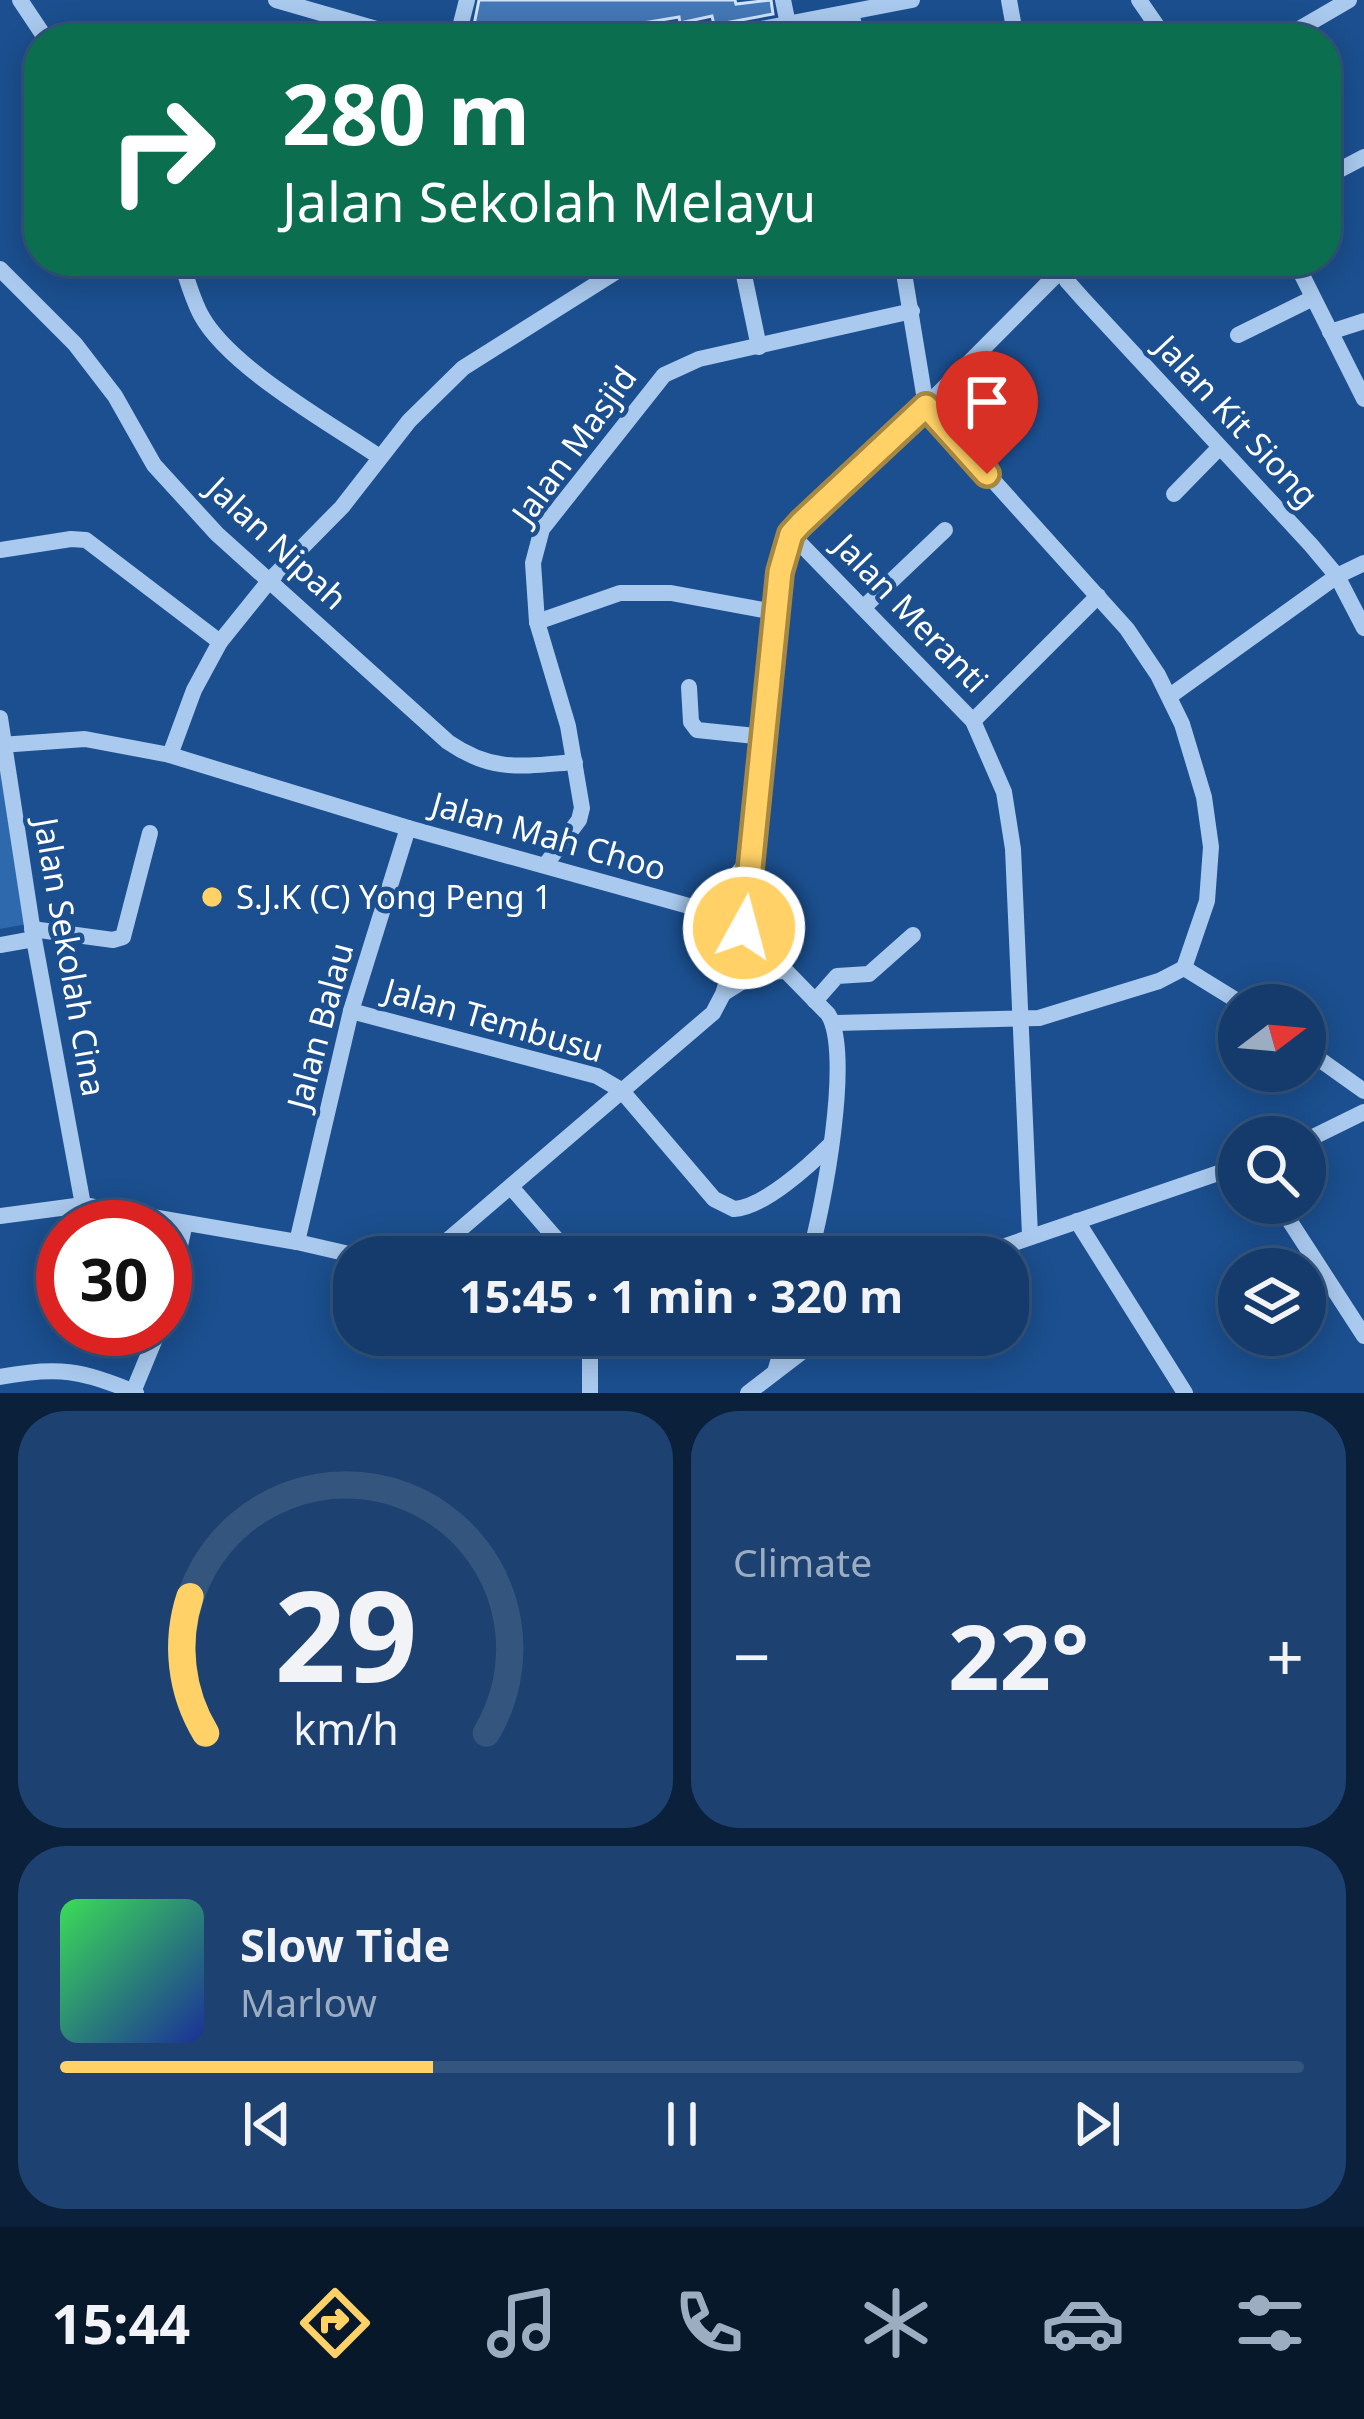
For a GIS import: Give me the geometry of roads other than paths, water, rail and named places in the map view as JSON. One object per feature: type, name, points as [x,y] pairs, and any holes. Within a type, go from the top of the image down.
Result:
[{"type":"street","points":[[276,0],[359,24]]},
{"type":"street","points":[[783,0],[788,24],[912,0]]},
{"type":"street","points":[[1307,24],[1348,0]]},
{"type":"street","points":[[851,12],[854,24]]},
{"type":"street","name":"Jalan Nipah","points":[[0,268],[75,344],[115,396],[154,464],[217,534],[448,742],[474,760],[505,766],[575,762]]},
{"type":"street","points":[[186,276],[200,313],[230,349],[378,456]]},
{"type":"street","points":[[170,754],[194,690],[220,642],[270,580],[342,507],[378,456],[463,368],[609,276]]},
{"type":"street","points":[[744,276],[759,347]]},
{"type":"street","points":[[813,1236],[832,1143],[835,1023],[1020,1021],[1160,981],[1184,968],[1207,901],[1211,847],[1194,755],[1169,695],[1127,629],[926,406],[905,276]]},
{"type":"street","points":[[453,1236],[705,1020],[723,994],[744,928],[780,572],[791,534],[926,406],[1050,276]]},
{"type":"street","name":"Jalan Kit Siong","points":[[1068,276],[1218,449],[1337,576],[1364,628]]},
{"type":"street","points":[[1302,276],[1364,399]]},
{"type":"street","points":[[1238,335],[1313,298]]},
{"type":"street","name":"Jalan Masjid","points":[[546,864],[579,820],[582,808],[575,762],[537,622],[532,563],[542,529],[652,387],[679,366],[912,311]]},
{"type":"street","points":[[1330,332],[1364,321]]},
{"type":"street","points":[[1343,359],[1364,356]]},
{"type":"street","points":[[1174,494],[1218,449]]},
{"type":"street","points":[[863,607],[945,530]]},
{"type":"street","name":"Jalan Meranti","points":[[791,534],[974,721],[1004,792],[1010,820],[1030,1235]]},
{"type":"street","points":[[0,550],[71,538],[86,540],[220,642]]},
{"type":"street","points":[[1169,695],[1337,576],[1364,563]]},
{"type":"street","points":[[537,622],[620,593],[671,593],[779,614]]},
{"type":"street","points":[[974,721],[1098,596]]},
{"type":"street","points":[[689,687],[692,726],[765,737]]},
{"type":"street","name":"Jalan Sekolah Cina","points":[[0,718],[33,934],[82,1200]]},
{"type":"street","name":"Jalan Mah Choo","points":[[2,745],[85,739],[170,754],[408,828],[696,908],[744,928],[835,1023]]},
{"type":"street","name":"Jalan Balau","points":[[297,1242],[351,1011],[408,828]]},
{"type":"street","points":[[0,945],[33,934],[123,937],[150,833]]},
{"type":"street","points":[[696,908],[723,891],[753,856]]},
{"type":"street","points":[[815,1001],[837,976],[869,974],[914,935]]},
{"type":"street","points":[[1184,968],[1218,989]]},
{"type":"street","points":[[723,994],[756,973],[784,971]]},
{"type":"street","name":"Jalan Tembusu","points":[[351,1011],[568,1066],[621,1090],[714,1199],[734,1209],[755,1203],[832,1143]]},
{"type":"street","points":[[1326,1064],[1364,1091]]},
{"type":"street","points":[[1326,1131],[1364,1112]]},
{"type":"street","points":[[1030,1235],[1218,1173]]},
{"type":"street","points":[[512,1187],[554,1236]]},
{"type":"street","points":[[0,1216],[36,1211]]},
{"type":"street","points":[[1077,1221],[1182,1392]]},
{"type":"street","points":[[192,1224],[333,1250]]},
{"type":"street","points":[[1292,1224],[1364,1336]]},
{"type":"street","points":[[0,1377],[60,1369],[134,1392],[148,1356]]},
{"type":"street","points":[[590,1356],[590,1393]]},
{"type":"street","points":[[775,1372],[780,1356]]},
{"type":"street","points":[[748,1393],[796,1356]]},
{"type":"place","name":"S.J.K (C) Yong Peng 1","points":[[212,897]]}]
